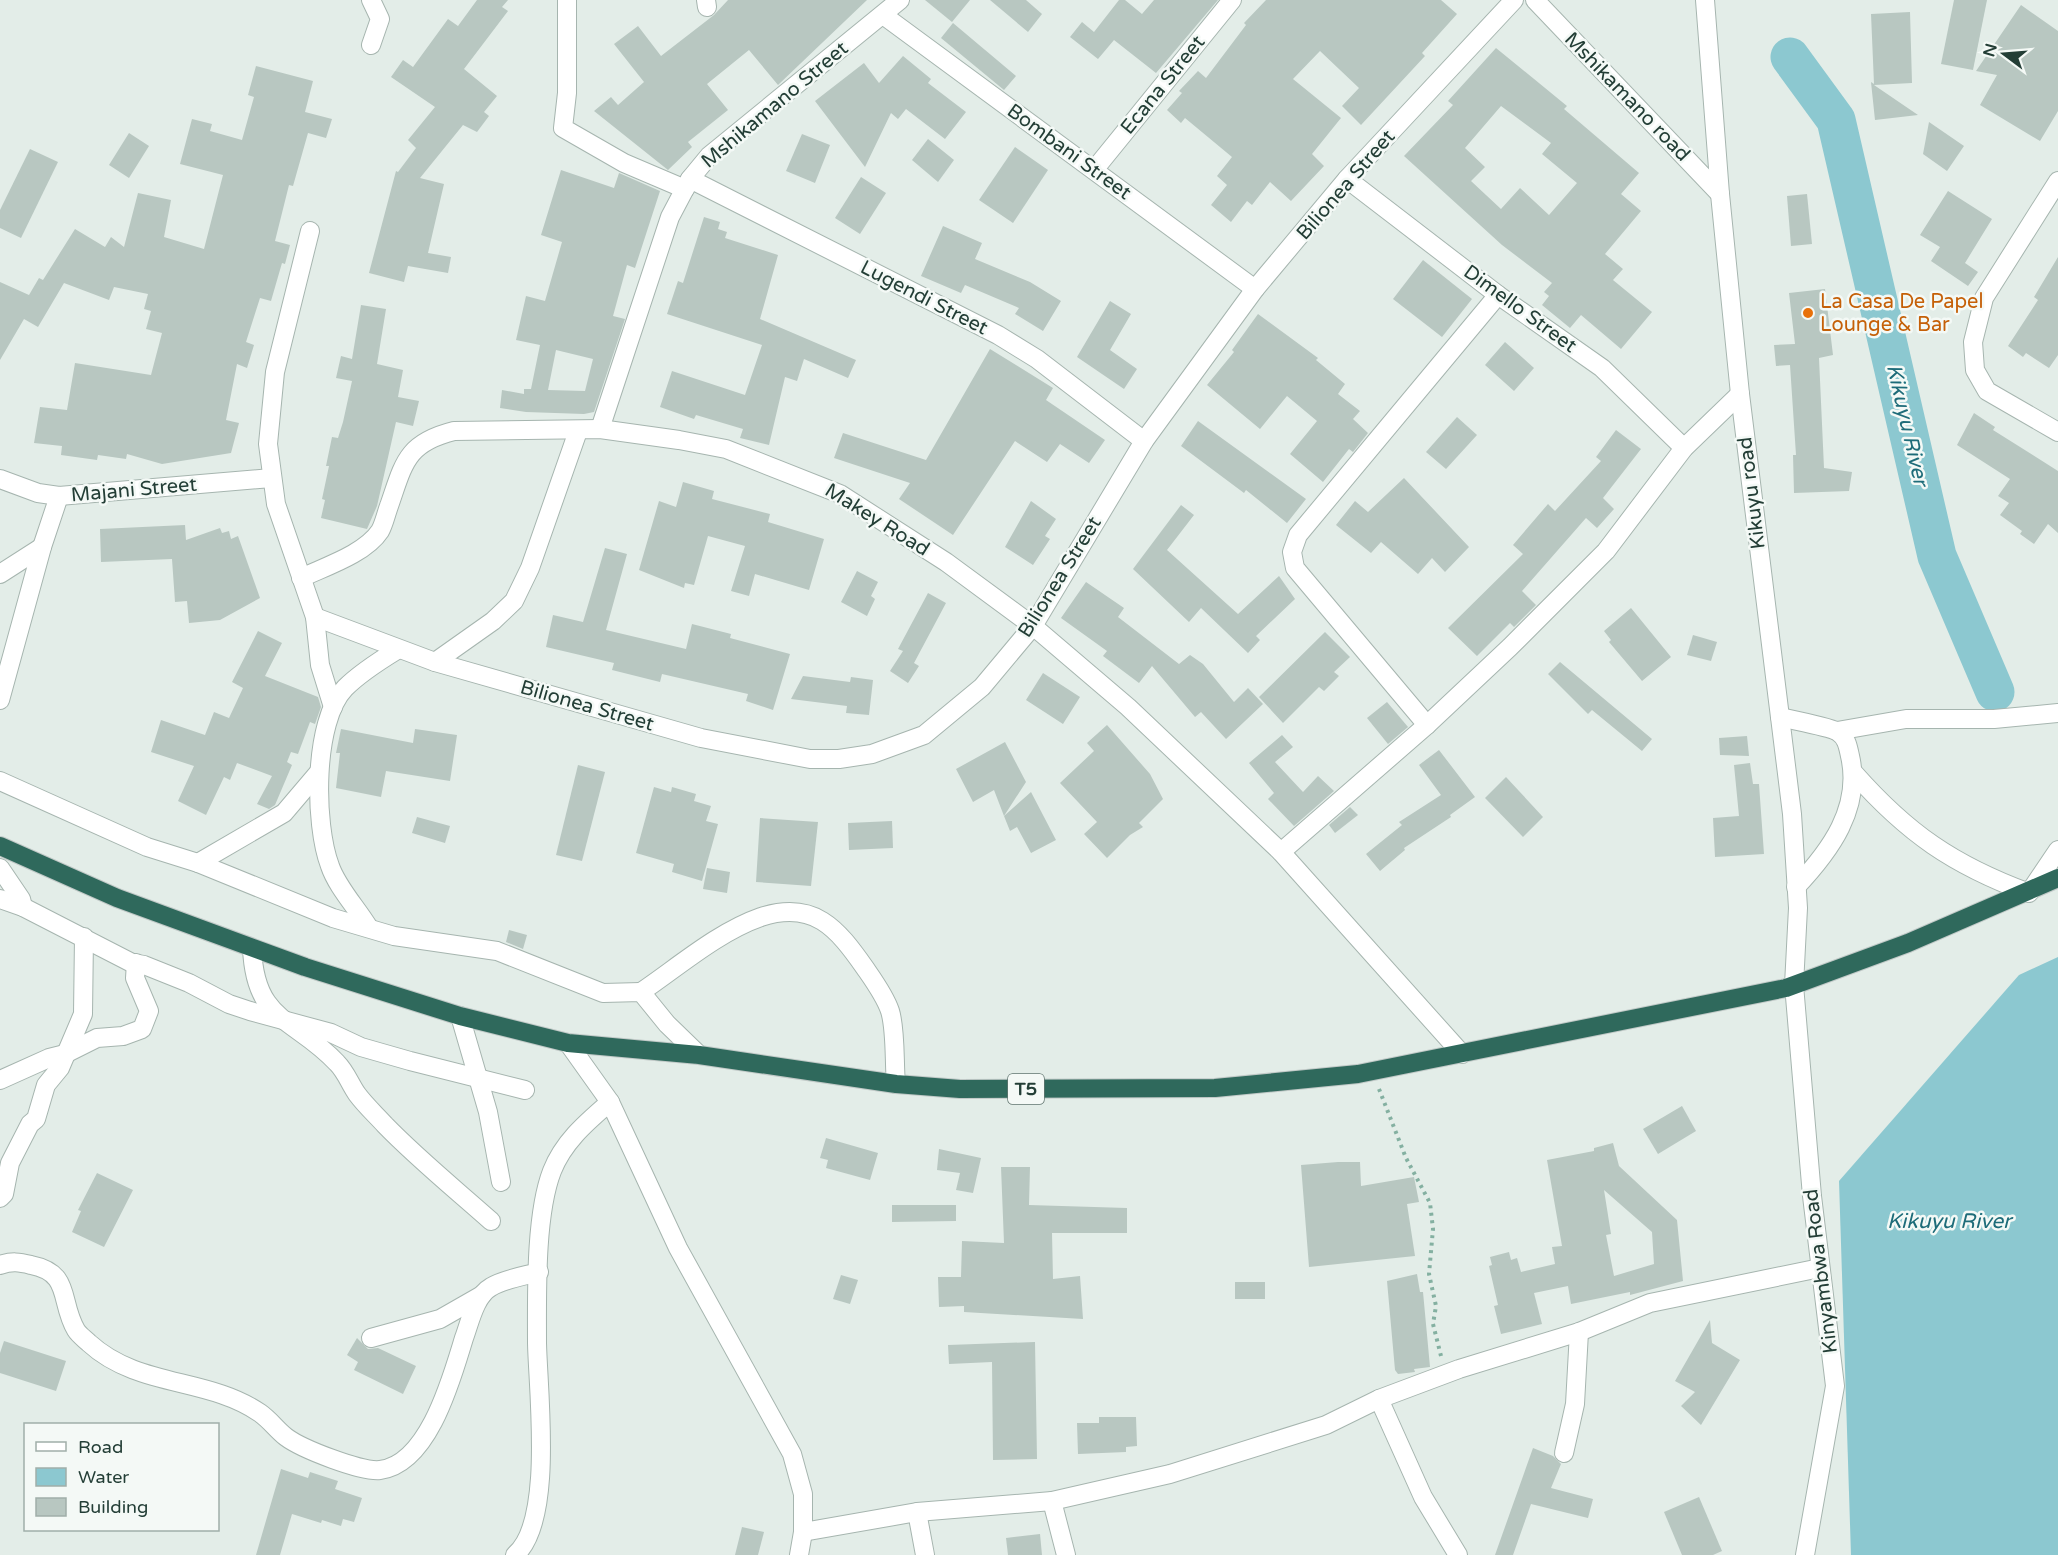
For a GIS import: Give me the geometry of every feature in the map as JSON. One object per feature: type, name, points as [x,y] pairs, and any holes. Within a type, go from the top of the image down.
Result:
[{"type":"highway","name":"T5","points":[[0,846],[117,898],[252,948],[460,1016],[568,1043],[699,1055],[896,1084],[960,1089],[1215,1088],[1372,1071],[1461,1054],[1794,985],[1908,943],[2058,879]]},
{"type":"street","points":[[371,0],[380,19],[371,45]]},
{"type":"street","name":"Lugendi Street","points":[[567,0],[567,93],[563,128],[624,164],[687,184],[998,335],[1037,359],[1144,441]]},
{"type":"street","name":"Mshikamano Street","points":[[600,429],[670,217],[687,184],[709,156],[900,0]]},
{"type":"street","name":"Ecana Street","points":[[1094,170],[1232,0]]},
{"type":"street","name":"Bilionea Street","points":[[315,617],[397,650],[435,662],[701,738],[810,759],[838,759],[872,754],[924,735],[982,687],[1033,626],[1144,441],[1255,290],[1347,179],[1514,0]]},
{"type":"street","name":"Mshikamano road","points":[[1535,0],[1720,194]]},
{"type":"street","name":"Kikuyu road","points":[[1705,0],[1720,194],[1740,394],[1791,814],[1796,887],[1794,985]]},
{"type":"street","name":"Bombani Street","points":[[883,15],[1255,290]]},
{"type":"street","name":"Dimello Street","points":[[1347,179],[1498,295],[1602,368],[1684,448]]},
{"type":"street","points":[[2058,181],[1984,298],[1973,342],[1976,370],[1987,391],[2058,432]]},
{"type":"street","points":[[310,231],[275,372],[268,444],[276,504],[315,617],[320,665],[333,707]]},
{"type":"street","points":[[1427,725],[1294,568],[1292,552],[1298,535],[1498,295]]},
{"type":"street","points":[[1281,852],[1427,725],[1606,551],[1684,448],[1740,394]]},
{"type":"street","name":"Makey Road","points":[[301,578],[343,559],[372,540],[380,531],[402,468],[412,451],[430,437],[454,431],[600,429],[726,449],[840,494],[946,562],[1033,626],[1128,707],[1281,852],[1461,1054]]},
{"type":"street","points":[[435,662],[493,621],[514,601],[530,568],[578,431]]},
{"type":"street","name":"Majani Street","points":[[0,479],[38,493],[59,496],[271,478]]},
{"type":"street","points":[[0,700],[42,547],[59,496]]},
{"type":"street","points":[[0,574],[42,547]]},
{"type":"street","points":[[369,928],[330,867],[320,825],[318,773],[333,707],[344,689],[368,669],[397,650]]},
{"type":"street","points":[[1780,717],[1837,731],[1905,719],[1994,718],[2058,713]]},
{"type":"street","points":[[1796,887],[1822,859],[1845,823],[1854,773],[1847,741],[1837,731]]},
{"type":"street","points":[[198,863],[284,813],[318,773]]},
{"type":"street","points":[[1854,773],[1882,804],[1919,837],[1958,862],[2029,893],[2058,850]]},
{"type":"street","points":[[0,781],[147,848],[198,863],[333,918],[394,936],[497,951],[603,993],[641,992],[724,936],[760,917],[794,910],[825,921],[849,946],[876,984],[890,1012],[896,1084]]},
{"type":"street","points":[[0,868],[21,899],[23,907]]},
{"type":"street","points":[[0,899],[23,907],[62,929],[84,937],[136,963],[189,983],[229,1004],[332,1033],[361,1047],[525,1090]]},
{"type":"street","points":[[0,1198],[4,1194],[10,1163],[30,1124],[36,1119],[46,1085],[60,1068],[83,1014],[84,937]]},
{"type":"street","points":[[252,948],[256,981],[263,997],[280,1020],[294,1027],[337,1062],[349,1077],[357,1094],[384,1124],[490,1221]]},
{"type":"street","points":[[0,1080],[50,1058],[65,1054],[97,1038],[123,1036],[142,1029],[149,1011],[135,978],[136,963]]},
{"type":"street","name":"Kinyambwa Road","points":[[1794,985],[1821,1268],[1835,1386],[1805,1555]]},
{"type":"street","points":[[641,992],[699,1055]]},
{"type":"street","points":[[460,1016],[479,1078],[501,1182]]},
{"type":"street","points":[[568,1043],[610,1102],[678,1248],[792,1454],[802,1494],[803,1532],[799,1555]]},
{"type":"street","points":[[515,1555],[535,1522],[541,1462],[537,1341],[539,1272],[545,1197],[553,1170],[572,1135],[610,1102]]},
{"type":"street","points":[[0,1265],[11,1261],[47,1268],[59,1279],[76,1331],[95,1348],[129,1370],[220,1395],[259,1412],[288,1438],[364,1469],[382,1470],[407,1459],[425,1435],[446,1396],[473,1312],[482,1295]]},
{"type":"street","points":[[803,1532],[917,1512],[1052,1501],[1170,1474],[1326,1425],[1379,1399],[1446,1374],[1579,1332],[1650,1304],[1821,1268]]},
{"type":"street","points":[[370,1338],[440,1318],[482,1295],[491,1287],[539,1272]]},
{"type":"street","points":[[1564,1453],[1575,1404],[1579,1332]]},
{"type":"street","points":[[1379,1399],[1423,1497],[1458,1555]]},
{"type":"street","points":[[1052,1501],[1066,1555]]},
{"type":"street","points":[[917,1512],[925,1555]]},
{"type":"path","points":[[1372,1071],[1406,1158],[1430,1203],[1433,1229],[1429,1274],[1436,1306],[1433,1324],[1446,1374]]},
{"type":"water","name":"Kikuyu River","points":[[2058,957],[2058,1555],[1851,1555],[1839,1181],[2019,975]]},
{"type":"building","points":[[477,0],[508,0],[502,7],[508,11],[464,69],[497,96],[484,112],[489,116],[477,132],[463,125],[420,178],[444,184],[428,253],[451,257],[448,273],[408,266],[404,282],[369,273],[396,171],[398,172],[416,148],[408,140],[435,107],[391,77],[403,60],[413,67],[448,19],[458,26]]},
{"type":"building","points":[[728,0],[867,0],[778,85],[749,50],[707,84],[728,110],[688,142],[692,147],[668,170],[594,111],[611,97],[618,105],[644,82],[614,44],[638,26],[661,56],[714,15]]},
{"type":"building","points":[[925,0],[970,0],[952,22]]},
{"type":"building","points":[[990,0],[1026,0],[1042,14],[1028,32]]},
{"type":"building","points":[[1119,0],[1125,0],[1142,14],[1154,0],[1218,0],[1156,73],[1114,40],[1098,59],[1070,37],[1082,22],[1094,32]]},
{"type":"building","points":[[1266,0],[1441,0],[1457,14],[1422,53],[1425,56],[1361,125],[1342,106],[1359,88],[1320,51],[1293,79],[1341,118],[1312,154],[1324,166],[1291,201],[1270,182],[1252,205],[1247,201],[1231,222],[1211,205],[1227,185],[1217,176],[1232,157],[1185,118],[1181,123],[1167,110],[1182,93],[1179,91],[1198,71],[1206,78],[1246,25],[1244,23]]},
{"type":"building","points":[[1954,0],[1987,0],[1973,70],[1941,64]]},
{"type":"building","points":[[2021,5],[2058,31],[2058,111],[2040,141],[1980,105],[1997,75],[1976,71]]},
{"type":"building","points":[[1910,12],[1912,83],[1874,85],[1918,115],[1875,120],[1871,82],[1874,84],[1871,14]]},
{"type":"building","points":[[953,23],[1016,76],[1004,90],[941,38]]},
{"type":"building","points":[[1496,48],[1567,106],[1564,109],[1639,173],[1621,194],[1641,211],[1605,254],[1623,269],[1613,280],[1652,312],[1621,349],[1581,315],[1570,328],[1542,305],[1549,296],[1544,292],[1552,283],[1502,245],[1404,156],[1453,105],[1448,101]],"holes":[[[1501,106],[1551,143],[1542,154],[1577,183],[1549,215],[1520,188],[1501,209],[1471,181],[1485,167],[1465,148]]]},
{"type":"building","points":[[903,56],[931,79],[928,83],[966,112],[945,139],[906,109],[898,119],[891,113],[865,167],[815,101],[864,63],[879,83]]},
{"type":"building","points":[[256,66],[313,81],[305,112],[332,119],[326,138],[308,133],[293,186],[289,185],[275,241],[290,245],[271,301],[260,298],[246,342],[254,345],[247,368],[237,364],[226,420],[239,423],[231,453],[162,464],[127,454],[126,459],[98,455],[97,460],[61,455],[62,446],[34,443],[40,407],[67,410],[75,363],[151,375],[162,333],[146,329],[151,311],[144,309],[148,294],[114,287],[109,300],[64,283],[38,327],[24,319],[0,360],[0,282],[29,295],[39,278],[43,280],[75,229],[105,247],[111,237],[124,247],[138,193],[171,200],[164,237],[204,249],[223,175],[180,164],[192,119],[212,124],[210,131],[242,140],[254,97],[248,95]]},
{"type":"building","points":[[1929,122],[1964,146],[1947,171],[1923,154]]},
{"type":"building","points":[[129,133],[149,146],[129,178],[109,165]]},
{"type":"building","points":[[802,134],[830,145],[815,183],[786,171]]},
{"type":"building","points":[[928,139],[954,160],[938,182],[912,160]]},
{"type":"building","points":[[1015,147],[1048,170],[1013,223],[979,200]]},
{"type":"building","points":[[30,149],[58,162],[21,238],[0,228],[0,210]]},
{"type":"building","points":[[561,170],[614,188],[619,173],[660,191],[635,268],[627,265],[613,316],[625,319],[594,412],[584,414],[526,412],[500,408],[502,390],[524,394],[524,389],[531,389],[540,345],[516,340],[526,296],[545,301],[562,242],[541,235]],"holes":[[[556,350],[593,359],[585,391],[548,390]]]},
{"type":"building","points":[[861,177],[886,193],[860,234],[835,218]]},
{"type":"building","points":[[1948,191],[1992,219],[1965,263],[1978,272],[1968,286],[1931,261],[1940,247],[1920,235]]},
{"type":"building","points":[[1807,194],[1812,244],[1791,246],[1787,196]]},
{"type":"building","points":[[704,217],[720,222],[718,229],[727,232],[725,238],[778,255],[760,319],[856,360],[848,378],[804,359],[797,381],[785,377],[769,445],[740,438],[743,429],[696,415],[694,419],[660,407],[672,371],[745,395],[762,345],[667,314],[678,281],[683,283]]},
{"type":"building","points":[[943,226],[982,243],[975,259],[1030,282],[1061,301],[1043,331],[1015,314],[1019,308],[965,285],[961,293],[921,276]]},
{"type":"building","points":[[2058,257],[2058,355],[2049,368],[2026,353],[2023,357],[2008,346],[2038,300],[2034,297]]},
{"type":"building","points":[[1423,260],[1472,299],[1442,337],[1393,299]]},
{"type":"building","points":[[1825,289],[1833,355],[1819,358],[1824,468],[1852,472],[1849,491],[1794,493],[1793,455],[1796,455],[1790,365],[1776,366],[1774,345],[1795,344],[1789,293]]},
{"type":"building","points":[[1110,301],[1131,314],[1110,350],[1137,369],[1124,389],[1077,357]]},
{"type":"building","points":[[361,305],[386,309],[377,364],[403,370],[398,397],[419,401],[413,426],[396,422],[377,506],[367,529],[321,518],[325,500],[322,499],[329,466],[326,466],[332,437],[338,438],[352,381],[336,378],[341,356],[352,359]]},
{"type":"building","points":[[1258,314],[1318,358],[1316,360],[1345,384],[1338,394],[1360,411],[1353,419],[1368,433],[1353,452],[1349,449],[1323,482],[1290,454],[1317,421],[1287,396],[1260,429],[1207,385],[1234,352],[1232,350]]},
{"type":"building","points":[[1505,342],[1534,368],[1514,391],[1485,365]]},
{"type":"building","points":[[990,349],[1053,388],[1046,400],[1105,440],[1089,463],[1060,444],[1047,462],[1015,441],[953,535],[899,499],[910,483],[834,458],[843,433],[926,460]]},
{"type":"building","points":[[1974,413],[1995,427],[1993,430],[2058,471],[2058,533],[2048,524],[2034,544],[2020,534],[2022,531],[2000,515],[2009,503],[1998,496],[2010,479],[1957,445]]},
{"type":"building","points":[[1457,417],[1477,435],[1446,469],[1426,452]]},
{"type":"building","points":[[1198,421],[1306,499],[1287,523],[1246,490],[1244,493],[1181,446]]},
{"type":"building","points":[[1616,430],[1641,449],[1603,498],[1614,509],[1597,528],[1586,518],[1522,591],[1536,605],[1514,627],[1510,623],[1477,656],[1448,628],[1523,554],[1513,545],[1548,504],[1555,511],[1601,461],[1596,457]]},
{"type":"building","points":[[1404,478],[1469,547],[1445,572],[1432,558],[1418,574],[1381,542],[1371,553],[1336,525],[1355,501],[1368,512]]},
{"type":"building","points":[[683,482],[714,491],[712,499],[770,514],[768,522],[824,539],[809,590],[755,574],[749,596],[731,591],[745,546],[708,536],[694,585],[685,583],[684,588],[639,570],[659,501],[676,507]]},
{"type":"building","points":[[1031,501],[1056,519],[1045,536],[1050,539],[1033,565],[1005,547]]},
{"type":"building","points":[[1181,505],[1194,515],[1167,550],[1238,614],[1279,576],[1295,599],[1256,636],[1260,640],[1248,653],[1201,608],[1189,622],[1133,569]]},
{"type":"building","points":[[185,525],[186,540],[220,528],[222,533],[229,531],[231,539],[238,536],[260,598],[220,620],[189,623],[187,601],[175,602],[172,559],[101,562],[100,529]]},
{"type":"building","points":[[605,548],[627,554],[606,630],[686,649],[692,624],[731,634],[730,638],[790,654],[773,710],[746,701],[748,694],[662,674],[660,682],[612,670],[614,663],[546,647],[553,615],[583,622]]},
{"type":"building","points":[[857,571],[878,582],[871,596],[875,599],[867,616],[841,602]]},
{"type":"building","points":[[1086,582],[1124,608],[1118,617],[1179,664],[1190,655],[1203,664],[1234,702],[1248,688],[1263,704],[1226,739],[1201,712],[1195,717],[1152,666],[1139,683],[1103,656],[1107,651],[1061,618]]},
{"type":"building","points":[[928,593],[946,603],[914,663],[919,666],[908,683],[890,671],[903,651],[898,649]]},
{"type":"building","points":[[1631,608],[1671,657],[1642,681],[1609,642],[1611,640],[1604,631]]},
{"type":"building","points":[[258,631],[282,643],[265,676],[318,697],[321,707],[315,724],[310,722],[298,754],[291,752],[287,762],[292,765],[275,805],[269,809],[257,804],[272,776],[237,763],[230,780],[224,777],[206,815],[178,801],[194,766],[151,752],[161,720],[205,735],[214,712],[229,718],[243,688],[232,682]]},
{"type":"building","points":[[1325,632],[1350,657],[1334,672],[1339,676],[1324,691],[1319,687],[1283,723],[1259,697]]},
{"type":"building","points":[[1693,635],[1717,642],[1711,661],[1687,655]]},
{"type":"building","points":[[1560,662],[1652,739],[1642,751],[1592,710],[1588,714],[1548,674]]},
{"type":"building","points":[[1043,673],[1080,697],[1063,724],[1026,700]]},
{"type":"building","points":[[803,676],[850,682],[851,677],[873,680],[869,715],[846,713],[847,706],[791,699]]},
{"type":"building","points":[[1387,702],[1408,727],[1388,744],[1367,718]]},
{"type":"building","points":[[1107,725],[1150,774],[1163,799],[1139,823],[1143,827],[1130,835],[1107,858],[1084,834],[1097,822],[1060,783],[1094,751],[1087,743]]},
{"type":"building","points":[[341,729],[413,743],[415,729],[457,735],[450,781],[386,771],[381,797],[336,788],[340,753],[336,753]]},
{"type":"building","points":[[1282,735],[1293,747],[1275,762],[1303,792],[1318,776],[1334,791],[1294,826],[1268,799],[1274,793],[1249,763]]},
{"type":"building","points":[[1747,736],[1749,756],[1720,755],[1719,738]]},
{"type":"building","points":[[1005,742],[1026,782],[1004,816],[994,790],[973,802],[956,769]]},
{"type":"building","points":[[1439,750],[1475,797],[1450,815],[1451,817],[1404,848],[1405,850],[1380,871],[1366,854],[1402,825],[1399,822],[1441,795],[1419,765]]},
{"type":"building","points":[[1750,763],[1753,784],[1759,784],[1764,854],[1715,857],[1713,818],[1739,816],[1734,765]]},
{"type":"building","points":[[578,765],[605,772],[582,861],[556,855]]},
{"type":"building","points":[[1506,777],[1543,817],[1523,837],[1485,798]]},
{"type":"building","points":[[654,787],[671,792],[672,787],[696,794],[694,801],[711,806],[706,821],[718,824],[702,881],[672,872],[674,864],[636,853]]},
{"type":"building","points":[[1031,792],[1056,840],[1031,853],[1017,827],[1010,831],[1004,816]]},
{"type":"building","points":[[1350,807],[1358,815],[1335,833],[1329,825]]},
{"type":"building","points":[[417,817],[450,826],[445,843],[412,833]]},
{"type":"building","points":[[760,818],[818,822],[811,886],[756,882]]},
{"type":"building","points":[[892,821],[893,848],[849,850],[848,823]]},
{"type":"building","points":[[707,868],[730,872],[727,893],[703,889]]},
{"type":"building","points":[[509,930],[527,935],[523,949],[506,942]]},
{"type":"building","points":[[1682,1106],[1696,1131],[1658,1154],[1643,1129]]},
{"type":"building","points":[[826,1138],[878,1153],[870,1180],[826,1168],[828,1160],[820,1158]]},
{"type":"building","points":[[1613,1143],[1619,1166],[1677,1220],[1683,1281],[1630,1295],[1630,1292],[1571,1304],[1568,1286],[1534,1293],[1542,1324],[1501,1334],[1494,1306],[1498,1305],[1489,1266],[1492,1265],[1490,1257],[1509,1252],[1511,1260],[1517,1258],[1521,1272],[1555,1264],[1552,1247],[1562,1246],[1547,1160],[1594,1151],[1594,1148]],"holes":[[[1604,1190],[1652,1232],[1654,1264],[1614,1276],[1606,1235],[1611,1234]]]},
{"type":"building","points":[[939,1149],[981,1158],[973,1193],[956,1190],[960,1173],[937,1170]]},
{"type":"building","points":[[1360,1162],[1361,1186],[1414,1177],[1419,1202],[1407,1204],[1415,1256],[1309,1267],[1301,1165]]},
{"type":"building","points":[[1001,1167],[1030,1167],[1029,1205],[1127,1208],[1127,1233],[1052,1233],[1053,1279],[1080,1276],[1083,1319],[964,1312],[964,1306],[939,1307],[938,1277],[961,1277],[962,1241],[1004,1243]]},
{"type":"building","points":[[97,1173],[133,1190],[104,1247],[72,1232],[81,1211],[78,1210]]},
{"type":"building","points":[[892,1205],[956,1205],[956,1221],[892,1222]]},
{"type":"building","points":[[1417,1274],[1420,1292],[1423,1292],[1430,1367],[1398,1374],[1395,1370],[1387,1281]]},
{"type":"building","points":[[841,1275],[858,1280],[850,1304],[833,1299]]},
{"type":"building","points":[[1235,1282],[1265,1282],[1265,1299],[1235,1299]]},
{"type":"building","points":[[1710,1320],[1712,1343],[1740,1360],[1701,1425],[1681,1406],[1695,1392],[1675,1381]]},
{"type":"building","points":[[357,1338],[368,1349],[378,1348],[416,1366],[403,1394],[354,1370],[358,1362],[347,1355]]},
{"type":"building","points":[[4,1341],[66,1361],[56,1391],[0,1373],[0,1353]]},
{"type":"building","points":[[1035,1342],[1037,1459],[993,1460],[992,1362],[949,1364],[948,1345]]},
{"type":"building","points":[[1099,1417],[1136,1417],[1137,1446],[1126,1447],[1126,1452],[1078,1454],[1077,1423],[1099,1423]]},
{"type":"building","points":[[1533,1448],[1553,1456],[1561,1464],[1551,1488],[1593,1499],[1588,1518],[1531,1504],[1513,1555],[1495,1555]]},
{"type":"building","points":[[281,1469],[308,1478],[310,1472],[338,1481],[335,1489],[362,1498],[354,1522],[343,1519],[341,1526],[322,1520],[321,1523],[292,1514],[280,1555],[256,1555]]},
{"type":"building","points":[[1699,1497],[1722,1551],[1713,1555],[1682,1555],[1664,1512]]},
{"type":"building","points":[[742,1527],[764,1532],[758,1555],[735,1555]]},
{"type":"building","points":[[1040,1534],[1042,1555],[1008,1555],[1006,1538]]},
{"type":"waterway","name":"Kikuyu River","points":[[1790,57],[1836,120],[1937,556],[1995,692]]},
{"type":"place","name":"La Casa De Papel Lounge & Bar","points":[[1808,313]]}]
